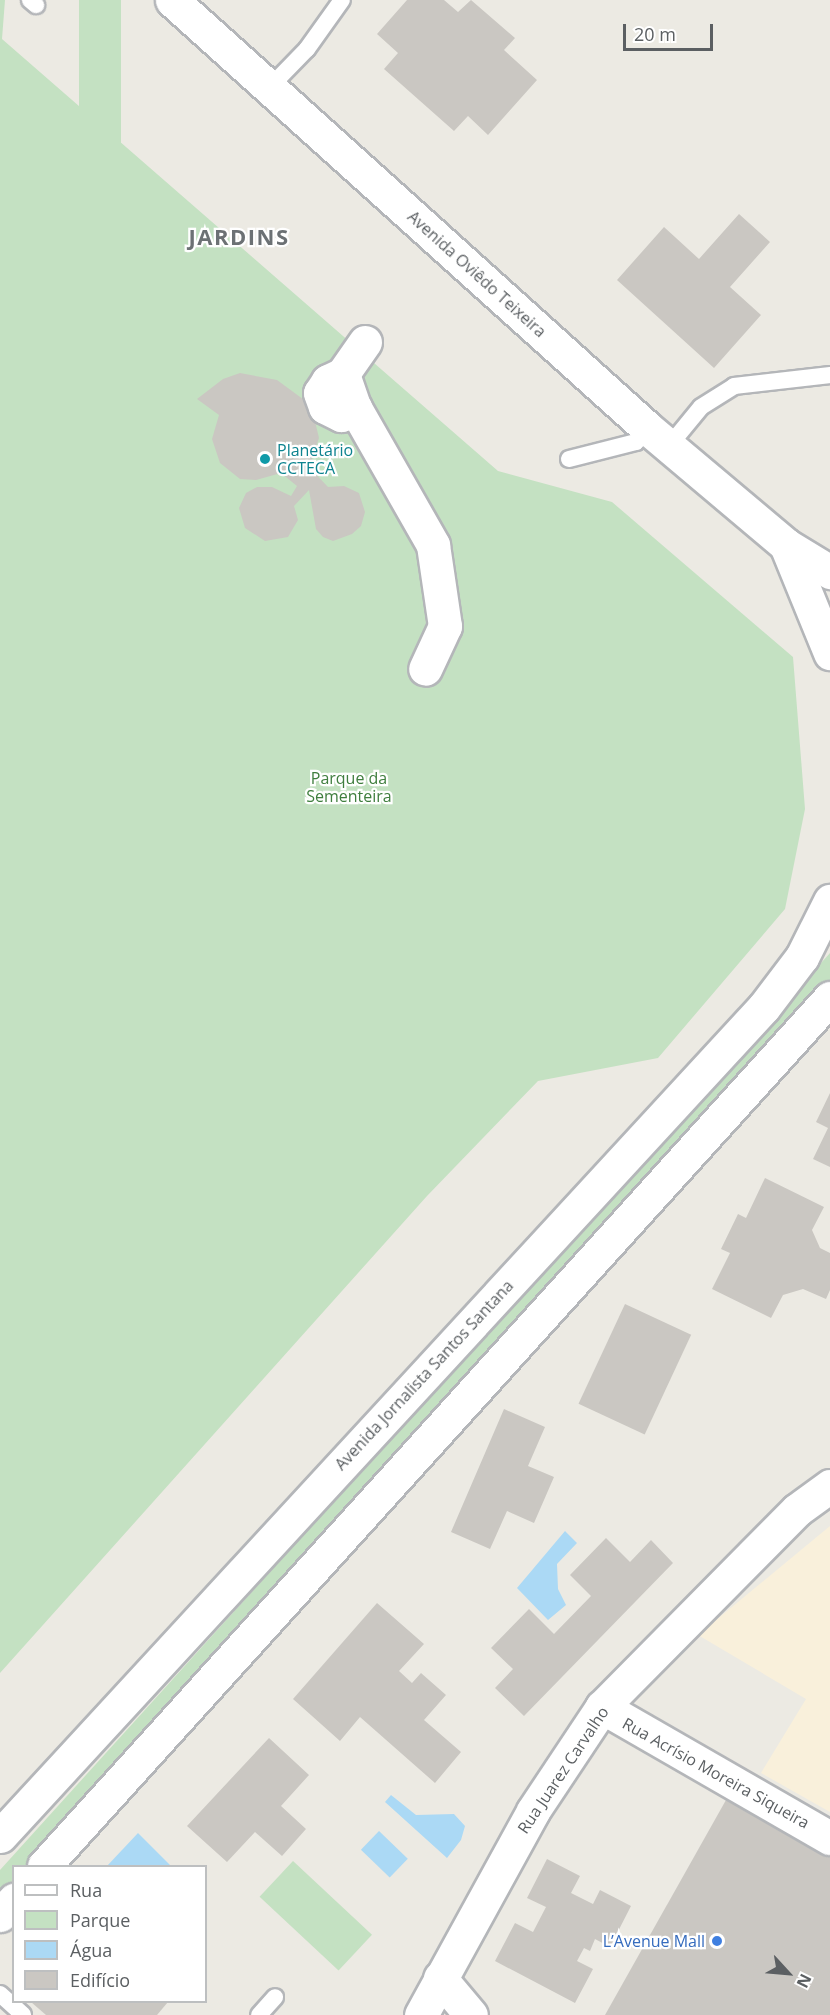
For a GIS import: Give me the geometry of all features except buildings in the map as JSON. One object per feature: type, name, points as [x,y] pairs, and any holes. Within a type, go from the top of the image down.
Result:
[{"type":"main road","name":"Avenida Oviêdo Teixeira","points":[[172,0],[658,437],[786,545],[830,572]]},
{"type":"main road","points":[[365,342],[343,374],[355,408],[433,545],[445,626],[425,669]]},
{"type":"main road","name":"Avenida Oviêdo Teixeira","points":[[786,545],[830,653]]},
{"type":"main road","name":"Avenida Jornalista Santos Santana","points":[[0,1836],[764,1007],[802,957],[830,901]]},
{"type":"main road","points":[[45,1865],[830,998]]},
{"type":"main road","name":"Rua Juarez Carvalho","points":[[421,2015],[533,1811],[602,1707],[797,1510],[830,1486]]},
{"type":"main road","name":"Rua Acrísio Moreira Siqueira","points":[[602,1707],[830,1838]]},
{"type":"main road","points":[[0,1915],[12,1902]]},
{"type":"main road","points":[[440,1978],[471,2015]]},
{"type":"lane","points":[[270,87],[307,49],[342,0]]},
{"type":"lane","points":[[569,459],[658,437],[734,386],[830,375]]},
{"type":"lane","points":[[0,1994],[23,2015]]},
{"type":"lane","points":[[259,2015],[275,1997]]},
{"type":"shaded area","points":[[830,1526],[830,1812],[761,1773],[806,1699],[698,1635]]},
{"type":"green space","name":"Parque da Sementeira","points":[[0,0],[5,0],[2,39],[498,471],[612,502],[793,657],[805,809],[785,909],[658,1058],[538,1081],[427,1196],[0,1673]]},
{"type":"green space","points":[[79,0],[121,0],[121,672],[79,672]]},
{"type":"green space","points":[[830,953],[830,986],[27,1865],[12,1865],[12,1881],[0,1895],[0,1870]]},
{"type":"green space","points":[[293,1861],[372,1935],[339,1970],[260,1897]]},
{"type":"water","points":[[565,1531],[577,1543],[557,1564],[558,1589],[566,1605],[548,1620],[517,1588]]},
{"type":"water","points":[[391,1795],[416,1815],[454,1814],[465,1826],[461,1840],[447,1858],[385,1802]]},
{"type":"water","points":[[379,1831],[408,1859],[390,1877],[361,1850]]},
{"type":"water","points":[[138,1833],[170,1865],[108,1865]]},
{"type":"place","name":"Planetário CCTECA","points":[[265,459]]},
{"type":"place","name":"L’Avenue Mall","points":[[717,1941]]},
{"type":"district","name":"JARDINS","points":[[239,237]]}]
